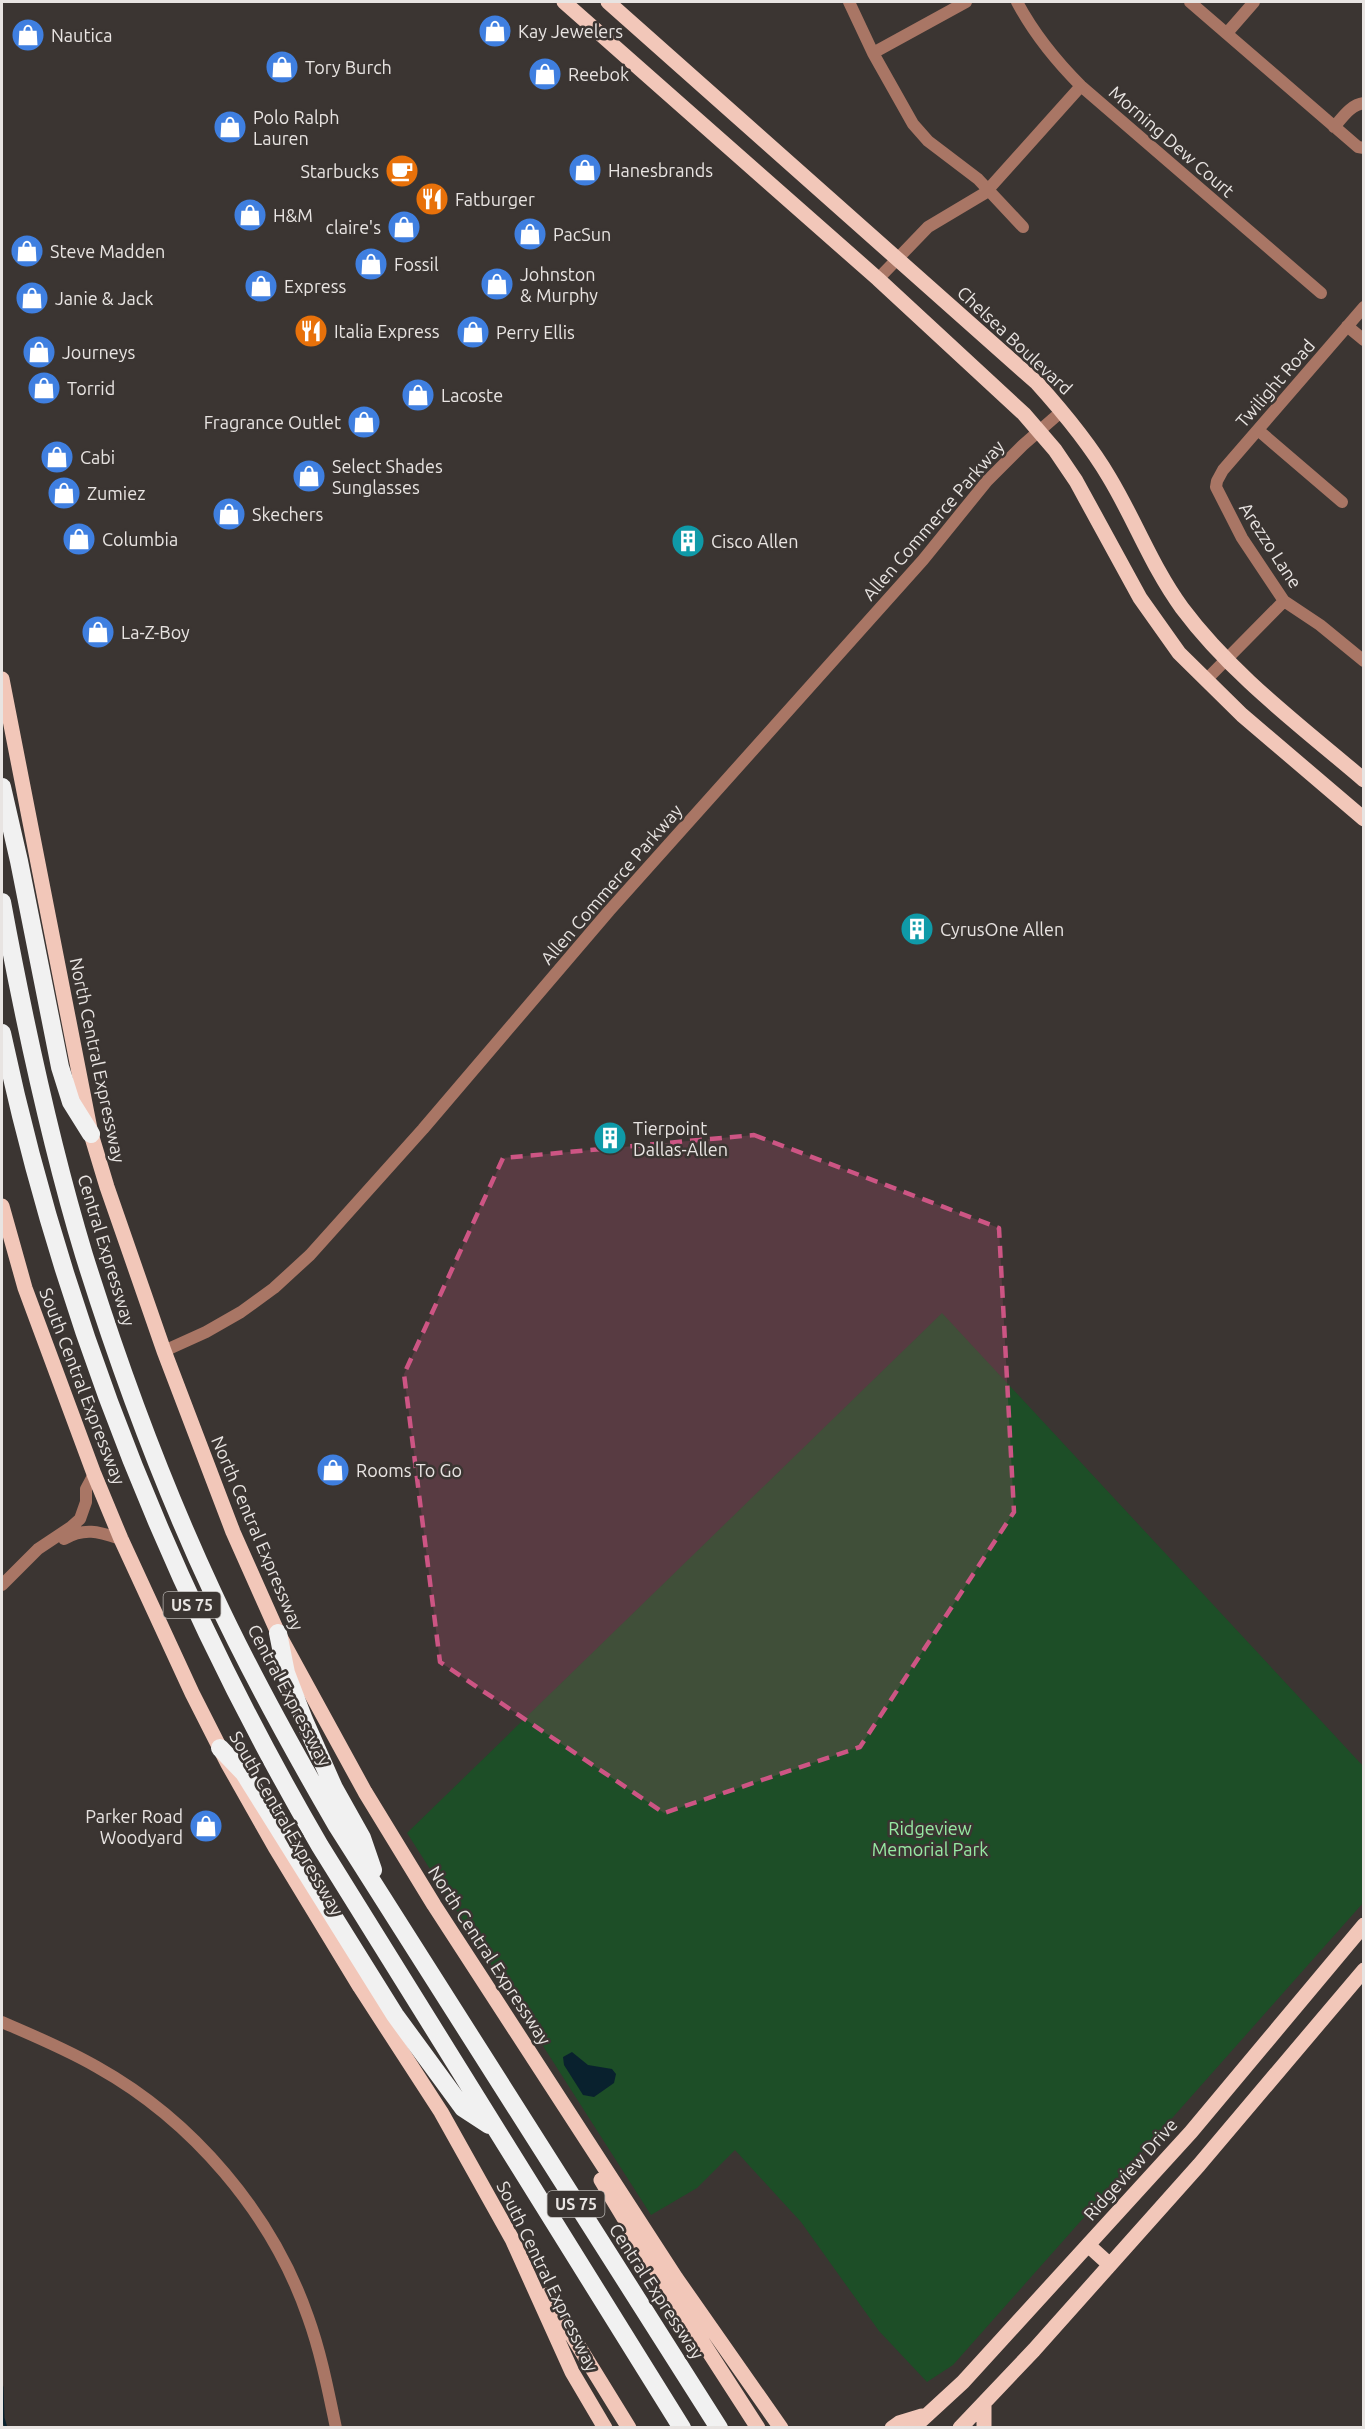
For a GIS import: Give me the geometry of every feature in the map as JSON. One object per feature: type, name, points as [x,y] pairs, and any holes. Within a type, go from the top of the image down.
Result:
[{"type":"highway","points":[[2,787],[60,1067],[71,1102],[91,1134]]},
{"type":"highway","name":"Central Expressway","points":[[2,903],[22,1009],[64,1186],[117,1355],[148,1440],[213,1592],[312,1782],[385,1903],[719,2427]]},
{"type":"highway","name":"US 75","points":[[2,1033],[41,1194],[78,1318],[125,1449],[183,1585],[248,1717],[301,1814],[682,2427]]},
{"type":"highway","points":[[278,1633],[286,1673],[304,1720],[334,1788],[362,1838],[385,1903]]},
{"type":"highway","points":[[220,1748],[244,1773],[394,2015],[463,2108],[495,2129]]},
{"type":"main road","points":[[564,2],[878,279],[996,387],[1039,430],[1076,481],[1131,583],[1179,653],[1242,715],[1364,819]]},
{"type":"main road","name":"Chelsea Boulevard","points":[[608,2],[1037,383],[1062,411],[1105,471],[1174,596],[1226,659],[1364,780]]},
{"type":"main road","name":"North Central Expressway","points":[[2,679],[91,1134],[164,1352],[233,1532],[278,1633],[397,1847],[676,2278],[781,2427]]},
{"type":"main road","name":"South Central Expressway","points":[[2,1206],[25,1288],[94,1474],[121,1539],[220,1748],[293,1877],[360,1987],[441,2112],[512,2239],[572,2372],[605,2427]]},
{"type":"main road","name":"Ridgeview Drive","points":[[913,2427],[963,2382],[1191,2132],[1364,1925]]},
{"type":"main road","points":[[960,2427],[984,2404],[1199,2165],[1364,1970]]},
{"type":"main road","points":[[550,2085],[570,2128],[645,2253],[759,2427]]},
{"type":"main road","points":[[512,2239],[628,2427]]},
{"type":"main road","points":[[1088,2245],[1110,2265]]},
{"type":"main road","points":[[984,2404],[984,2427]]},
{"type":"main road","points":[[892,2427],[928,2414]]},
{"type":"street","points":[[849,2],[873,53],[904,110],[918,130],[933,145],[972,174],[1023,227]]},
{"type":"street","points":[[873,53],[966,2]]},
{"type":"street","name":"Morning Dew Court","points":[[1017,2],[1054,59],[1081,86],[1321,292]]},
{"type":"street","points":[[1190,2],[1334,127],[1358,147],[1364,148]]},
{"type":"street","points":[[1227,33],[1254,2]]},
{"type":"street","points":[[878,279],[928,227],[981,197],[989,190],[1081,86]]},
{"type":"street","points":[[1334,127],[1349,109],[1364,103]]},
{"type":"street","name":"Twilight Road","points":[[1216,484],[1223,470],[1364,307]]},
{"type":"street","points":[[1347,326],[1364,340]]},
{"type":"street","name":"Allen Commerce Parkway","points":[[164,1352],[241,1312],[280,1283],[323,1242],[609,911],[927,555],[977,492],[1039,430],[1062,411]]},
{"type":"street","points":[[1258,430],[1342,502]]},
{"type":"street","name":"Arezzo Lane","points":[[1216,484],[1217,493],[1242,538],[1284,601],[1320,625],[1364,661]]},
{"type":"street","points":[[1206,680],[1284,601]]},
{"type":"street","points":[[2,1585],[38,1549],[72,1527],[80,1519],[86,1502],[86,1489],[94,1474]]},
{"type":"street","points":[[29,1559],[65,1538],[83,1531],[93,1530],[121,1539]]},
{"type":"street","points":[[2,2022],[69,2052],[141,2095],[196,2144],[234,2185],[269,2236],[303,2302],[321,2358],[336,2427]]},
{"type":"highlighted area","points":[[754,1135],[999,1228],[1014,1512],[860,1747],[664,1813],[440,1662],[404,1374],[503,1158]]},
{"type":"green space","name":"Ridgeview Memorial Park","points":[[942,1313],[1363,1766],[1363,1903],[953,2365],[927,2382],[879,2331],[801,2222],[735,2150],[697,2188],[651,2215],[407,1833]]},
{"type":"water","points":[[572,2052],[588,2065],[612,2069],[616,2074],[614,2083],[594,2097],[583,2095],[564,2065],[563,2057]]},
{"type":"waterway","points":[[2,2387],[3,2418],[6,2428]]},
{"type":"place","name":"Kay Jewelers","points":[[495,31]]},
{"type":"place","name":"Nautica","points":[[28,35]]},
{"type":"place","name":"Tory Burch","points":[[282,67]]},
{"type":"place","name":"Reebok","points":[[545,74]]},
{"type":"place","name":"Polo Ralph Lauren","points":[[230,127]]},
{"type":"place","name":"Hanesbrands","points":[[585,170]]},
{"type":"place","name":"Starbucks","points":[[402,171]]},
{"type":"place","name":"Fatburger","points":[[432,199]]},
{"type":"place","name":"H&M","points":[[250,215]]},
{"type":"place","name":"claire's","points":[[404,227]]},
{"type":"place","name":"PacSun","points":[[530,234]]},
{"type":"place","name":"Steve Madden","points":[[27,251]]},
{"type":"place","name":"Fossil","points":[[371,264]]},
{"type":"place","name":"Johnston & Murphy","points":[[497,284]]},
{"type":"place","name":"Express","points":[[261,286]]},
{"type":"place","name":"Janie & Jack","points":[[32,298]]},
{"type":"place","name":"Italia Express","points":[[311,331]]},
{"type":"place","name":"Perry Ellis","points":[[473,332]]},
{"type":"place","name":"Journeys","points":[[39,352]]},
{"type":"place","name":"Torrid","points":[[44,388]]},
{"type":"place","name":"Lacoste","points":[[418,395]]},
{"type":"place","name":"Fragrance Outlet","points":[[364,422]]},
{"type":"place","name":"Cabi","points":[[57,457]]},
{"type":"place","name":"Select Shades Sunglasses","points":[[309,476]]},
{"type":"place","name":"Zumiez","points":[[64,493]]},
{"type":"place","name":"Skechers","points":[[229,514]]},
{"type":"place","name":"Columbia","points":[[79,539]]},
{"type":"place","name":"Cisco Allen","points":[[688,541]]},
{"type":"place","name":"La-Z-Boy","points":[[98,632]]},
{"type":"place","name":"CyrusOne Allen","points":[[917,929]]},
{"type":"place","name":"Tierpoint Dallas-Allen","points":[[610,1138]]},
{"type":"place","name":"Rooms To Go","points":[[333,1470]]},
{"type":"place","name":"Parker Road Woodyard","points":[[206,1826]]}]
